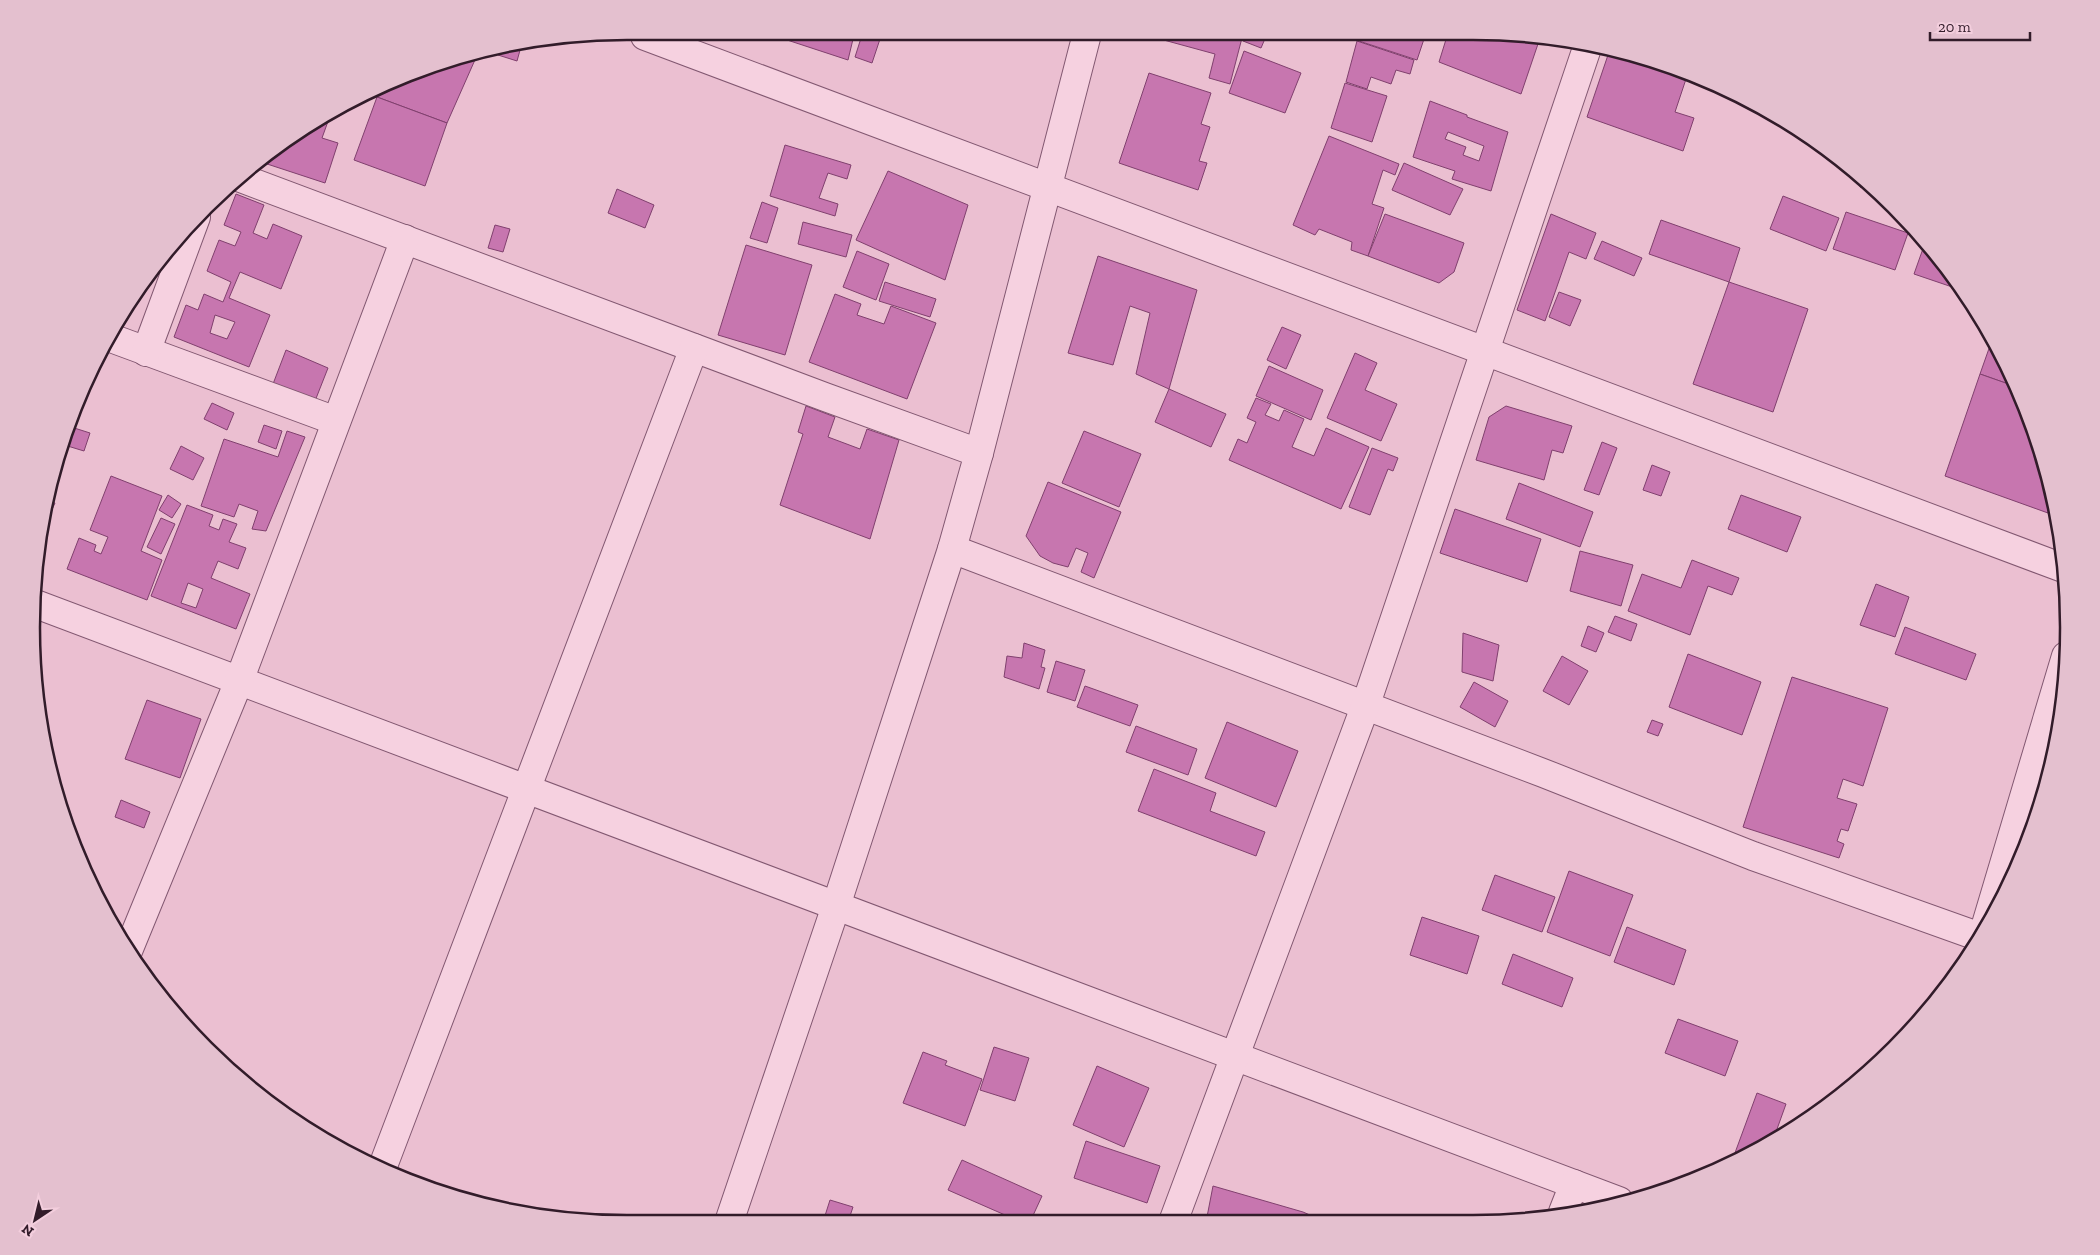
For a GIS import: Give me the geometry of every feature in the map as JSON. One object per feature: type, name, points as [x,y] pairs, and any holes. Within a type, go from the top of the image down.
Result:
[{"type":"street","points":[[656,40],[2057,566]]},
{"type":"street","points":[[731,1215],[836,906],[952,549],[979,453],[1085,40]]},
{"type":"street","points":[[1176,1215],[1365,707],[1586,51]]},
{"type":"street","points":[[246,181],[979,453]]},
{"type":"street","points":[[146,352],[188,237]]},
{"type":"street","points":[[132,942],[239,681],[405,239]]},
{"type":"street","points":[[116,340],[336,421]]},
{"type":"street","points":[[385,1162],[694,348]]},
{"type":"street","points":[[952,549],[1543,773],[1753,856],[1973,934]]},
{"type":"street","points":[[41,606],[1612,1198]]},
{"type":"street","points":[[1993,899],[2057,686]]},
{"type":"street","points":[[1565,1208],[1574,1184]]},
{"type":"building","points":[[787,40],[853,40],[848,60]]},
{"type":"building","points":[[860,40],[880,40],[872,63],[855,57]]},
{"type":"building","points":[[1164,40],[1241,40],[1230,84],[1209,78],[1215,54]]},
{"type":"building","points":[[1243,40],[1264,40],[1261,48]]},
{"type":"building","points":[[1359,40],[1424,40],[1417,60]]},
{"type":"building","points":[[1446,40],[1511,41],[1538,44],[1521,94],[1439,62]]},
{"type":"building","points":[[1357,41],[1414,60],[1410,74],[1396,70],[1391,84],[1371,77],[1367,89],[1346,82]]},
{"type":"building","points":[[520,50],[517,61],[498,55],[513,51]]},
{"type":"building","points":[[1244,51],[1301,73],[1285,113],[1229,93]]},
{"type":"building","points":[[1608,56],[1661,71],[1685,81],[1675,112],[1694,118],[1683,151],[1587,117]]},
{"type":"building","points":[[475,60],[447,123],[377,97],[439,71]]},
{"type":"building","points":[[1149,73],[1211,93],[1201,124],[1210,127],[1199,161],[1207,163],[1198,190],[1119,163]]},
{"type":"building","points":[[1345,83],[1387,96],[1372,142],[1331,128]]},
{"type":"building","points":[[377,97],[447,123],[425,186],[354,160]]},
{"type":"building","points":[[1430,101],[1508,132],[1491,191],[1452,179],[1455,171],[1413,157]],"holes":[[[1448,132],[1484,146],[1479,161],[1463,155],[1466,147],[1445,139]]]},
{"type":"building","points":[[327,123],[322,138],[338,143],[325,183],[267,164]]},
{"type":"building","points":[[1329,136],[1399,164],[1395,175],[1383,170],[1372,204],[1384,208],[1368,256],[1351,250],[1352,242],[1319,229],[1315,235],[1293,225]]},
{"type":"building","points":[[785,145],[851,165],[847,179],[828,173],[819,198],[838,204],[835,216],[770,196]]},
{"type":"building","points":[[1404,163],[1463,189],[1450,215],[1392,190]]},
{"type":"building","points":[[888,171],[968,205],[945,280],[856,240]]},
{"type":"building","points":[[617,189],[654,205],[645,228],[608,213]]},
{"type":"building","points":[[236,194],[264,205],[253,233],[267,239],[273,224],[302,236],[281,289],[240,272],[229,298],[270,315],[249,367],[174,337],[186,305],[198,310],[204,294],[223,302],[231,282],[207,271],[219,240],[235,246],[241,232],[224,225]],"holes":[[[215,315],[235,322],[227,339],[210,333]]]},
{"type":"building","points":[[1783,196],[1839,218],[1826,251],[1770,229]]},
{"type":"building","points":[[762,202],[778,208],[767,243],[750,238]]},
{"type":"building","points":[[1846,212],[1908,233],[1895,270],[1833,249]]},
{"type":"building","points":[[1385,214],[1464,243],[1454,272],[1439,283],[1368,256]]},
{"type":"building","points":[[1551,214],[1596,233],[1586,259],[1569,252],[1545,321],[1517,310]]},
{"type":"building","points":[[1661,220],[1740,248],[1729,282],[1649,254]]},
{"type":"building","points":[[803,222],[852,235],[846,257],[798,244]]},
{"type":"building","points":[[495,225],[510,229],[503,252],[488,248]]},
{"type":"building","points":[[1602,241],[1642,258],[1634,276],[1594,259]]},
{"type":"building","points":[[746,245],[812,265],[785,355],[718,335]]},
{"type":"building","points":[[1922,250],[1951,286],[1914,274]]},
{"type":"building","points":[[857,251],[889,264],[876,300],[843,287]]},
{"type":"building","points":[[1098,256],[1197,290],[1169,389],[1136,374],[1150,313],[1130,306],[1113,365],[1068,353]]},
{"type":"building","points":[[885,282],[936,299],[930,317],[879,301]]},
{"type":"building","points":[[1729,282],[1808,309],[1773,412],[1693,384]]},
{"type":"building","points":[[1559,292],[1581,300],[1570,326],[1549,317]]},
{"type":"building","points":[[835,294],[861,304],[857,315],[884,324],[891,306],[936,323],[907,399],[809,362]]},
{"type":"building","points":[[1282,327],[1301,335],[1286,369],[1267,360]]},
{"type":"building","points":[[1989,349],[2006,383],[1980,374]]},
{"type":"building","points":[[286,350],[328,368],[315,401],[273,384]]},
{"type":"building","points":[[1355,353],[1377,363],[1365,390],[1397,404],[1381,441],[1327,418]]},
{"type":"building","points":[[1269,366],[1323,390],[1311,420],[1256,396]]},
{"type":"building","points":[[1980,374],[2006,383],[2029,439],[2040,475],[2048,513],[1945,476]]},
{"type":"building","points":[[1169,389],[1226,414],[1211,447],[1155,422]]},
{"type":"building","points":[[1256,398],[1271,404],[1265,415],[1279,421],[1284,410],[1304,419],[1292,447],[1314,456],[1326,428],[1369,447],[1341,509],[1229,460],[1238,439],[1247,443],[1256,422],[1247,418]]},
{"type":"building","points":[[212,403],[234,413],[227,430],[204,419]]},
{"type":"building","points":[[806,406],[835,417],[828,437],[860,449],[867,429],[899,440],[870,539],[780,505],[803,434],[798,432]]},
{"type":"building","points":[[1506,406],[1572,426],[1563,453],[1552,450],[1544,480],[1476,460],[1489,417]]},
{"type":"building","points":[[264,425],[282,431],[276,449],[258,442]]},
{"type":"building","points":[[75,428],[90,433],[84,451],[69,446]]},
{"type":"building","points":[[287,431],[305,437],[266,531],[252,529],[258,511],[239,504],[234,517],[201,506],[224,439],[278,457]]},
{"type":"building","points":[[1084,431],[1141,454],[1119,507],[1062,483]]},
{"type":"building","points":[[1602,442],[1617,448],[1599,495],[1584,490]]},
{"type":"building","points":[[181,446],[204,458],[193,480],[170,469]]},
{"type":"building","points":[[1372,448],[1398,458],[1393,471],[1388,469],[1370,515],[1349,507]]},
{"type":"building","points":[[1652,465],[1670,472],[1661,496],[1643,490]]},
{"type":"building","points":[[111,476],[162,496],[141,551],[162,560],[147,600],[67,569],[79,538],[96,545],[94,551],[101,554],[108,537],[90,530]]},
{"type":"building","points":[[1048,482],[1121,512],[1094,578],[1081,572],[1088,553],[1076,548],[1068,567],[1053,563],[1040,556],[1026,536]]},
{"type":"building","points":[[1519,483],[1593,512],[1580,547],[1506,519]]},
{"type":"building","points":[[168,495],[181,504],[172,518],[159,510]]},
{"type":"building","points":[[1741,495],[1801,517],[1787,552],[1728,529]]},
{"type":"building","points":[[187,505],[213,515],[209,526],[219,530],[223,519],[237,524],[229,542],[246,548],[238,569],[218,561],[211,578],[250,594],[236,629],[151,596]],"holes":[[[188,583],[203,589],[196,608],[181,603]]]},
{"type":"building","points":[[1455,509],[1541,539],[1527,582],[1440,553]]},
{"type":"building","points":[[161,518],[175,524],[161,554],[147,547]]},
{"type":"building","points":[[1580,551],[1633,565],[1621,606],[1570,591]]},
{"type":"building","points":[[1692,560],[1739,578],[1732,595],[1708,586],[1690,635],[1628,611],[1642,574],[1681,588]]},
{"type":"building","points":[[1876,584],[1909,597],[1895,637],[1860,625]]},
{"type":"building","points":[[1615,616],[1637,624],[1631,641],[1608,632]]},
{"type":"building","points":[[1588,626],[1604,633],[1596,652],[1581,646]]},
{"type":"building","points":[[1905,627],[1976,654],[1966,680],[1895,654]]},
{"type":"building","points":[[1463,633],[1499,645],[1493,681],[1462,672]]},
{"type":"building","points":[[1024,643],[1045,650],[1041,667],[1045,668],[1039,689],[1004,677],[1007,656],[1022,658]]},
{"type":"building","points":[[1688,654],[1761,682],[1742,735],[1669,707]]},
{"type":"building","points":[[1562,656],[1588,671],[1569,705],[1543,691]]},
{"type":"building","points":[[1056,661],[1085,670],[1075,701],[1047,692]]},
{"type":"building","points":[[1792,677],[1888,708],[1863,786],[1843,779],[1837,798],[1857,804],[1848,831],[1841,829],[1837,841],[1844,844],[1839,858],[1743,827]]},
{"type":"building","points":[[1474,682],[1508,701],[1495,727],[1460,707]]},
{"type":"building","points":[[1085,686],[1138,705],[1130,726],[1077,707]]},
{"type":"building","points":[[147,700],[201,719],[180,778],[125,759]]},
{"type":"building","points":[[1652,720],[1663,724],[1658,736],[1647,732]]},
{"type":"building","points":[[1227,722],[1298,751],[1276,807],[1205,778]]},
{"type":"building","points":[[1136,726],[1197,749],[1188,775],[1126,752]]},
{"type":"building","points":[[1154,769],[1216,793],[1210,811],[1265,832],[1256,856],[1138,811]]},
{"type":"building","points":[[121,800],[150,812],[144,828],[115,817]]},
{"type":"building","points":[[1569,871],[1633,895],[1610,956],[1547,932]]},
{"type":"building","points":[[1495,875],[1555,897],[1542,932],[1482,910]]},
{"type":"building","points":[[1422,917],[1479,936],[1467,974],[1410,955]]},
{"type":"building","points":[[1627,927],[1686,950],[1674,985],[1614,962]]},
{"type":"building","points":[[1513,954],[1573,978],[1562,1007],[1502,984]]},
{"type":"building","points":[[1678,1019],[1738,1041],[1725,1076],[1665,1053]]},
{"type":"building","points":[[994,1047],[1029,1058],[1015,1101],[980,1090]]},
{"type":"building","points":[[923,1052],[947,1061],[945,1065],[982,1079],[965,1126],[903,1103]]},
{"type":"building","points":[[1097,1066],[1149,1088],[1124,1147],[1073,1125]]},
{"type":"building","points":[[1757,1093],[1786,1104],[1777,1129],[1735,1152]]},
{"type":"building","points":[[1086,1141],[1160,1166],[1147,1203],[1074,1178]]},
{"type":"building","points":[[962,1160],[1042,1196],[1033,1215],[1005,1215],[948,1190]]},
{"type":"building","points":[[1213,1186],[1310,1215],[1207,1215]]},
{"type":"building","points":[[830,1200],[853,1207],[850,1215],[825,1215]]}]
